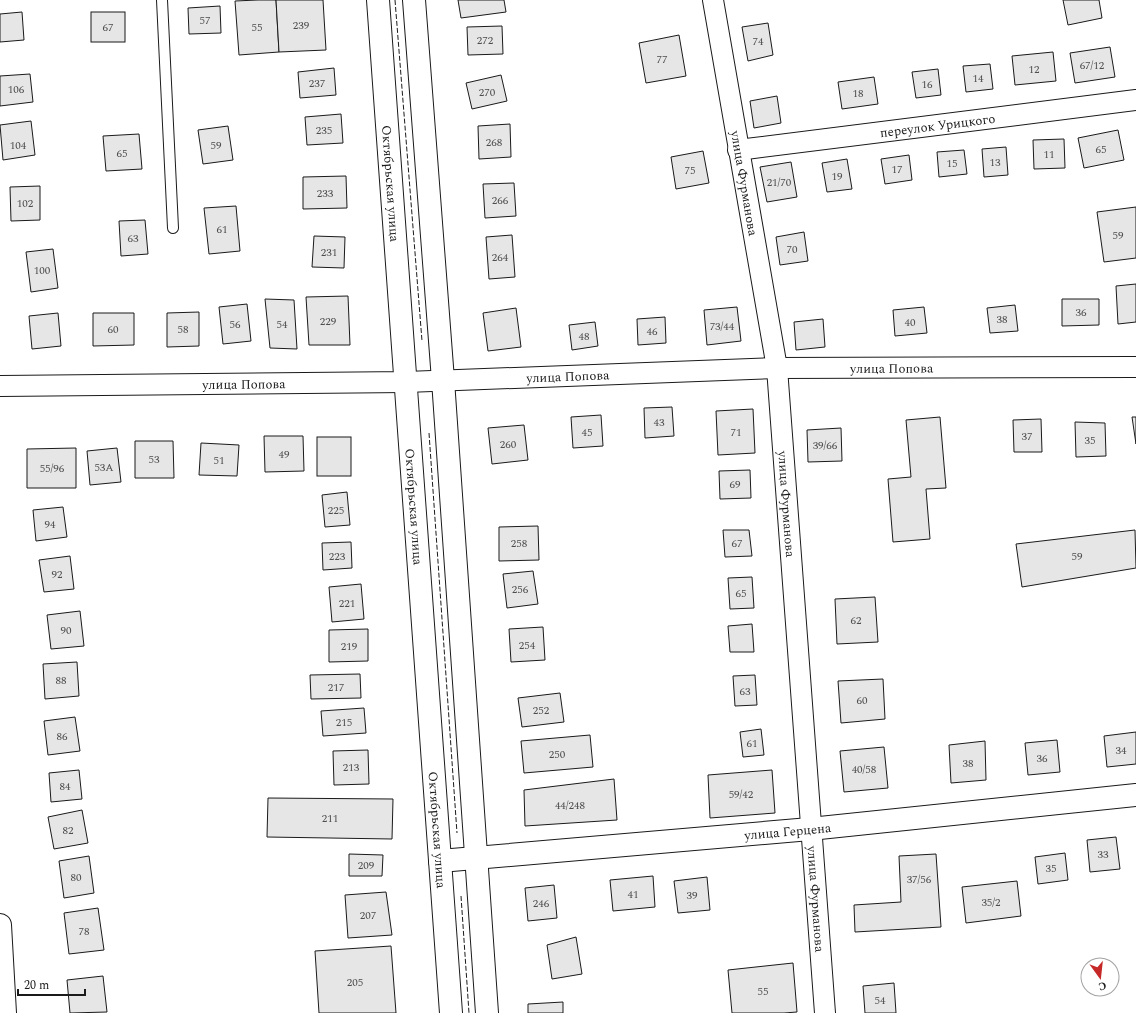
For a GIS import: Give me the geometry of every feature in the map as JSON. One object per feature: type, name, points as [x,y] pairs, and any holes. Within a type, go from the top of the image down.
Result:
[{"type":"main road","name":"Октябрьская улица","points":[[378,0],[451,1013]]},
{"type":"main road","points":[[414,0],[443,380],[487,1013]]},
{"type":"main road","name":"улица Герцена","points":[[440,861],[810,829],[1136,795]]},
{"type":"main road","points":[[0,925],[5,1013]]},
{"type":"street","name":"улица Фурманова","points":[[713,0],[777,368],[810,829],[825,1013]]},
{"type":"street","name":"переулок Урицкого","points":[[738,150],[1136,100]]},
{"type":"street","name":"улица Попова","points":[[0,386],[406,382],[777,368],[1136,367]]},
{"type":"lane","points":[[162,0],[173,228]]},
{"type":"building","points":[[276,0],[279,52],[239,55],[235,1]]},
{"type":"building","points":[[276,0],[323,0],[326,50],[279,52]]},
{"type":"building","points":[[458,0],[504,0],[506,12],[461,18]]},
{"type":"building","points":[[1063,0],[1099,0],[1102,18],[1068,25]]},
{"type":"building","points":[[220,6],[221,33],[189,34],[188,8]]},
{"type":"building","points":[[22,12],[24,40],[0,42],[0,14]]},
{"type":"building","points":[[91,12],[125,12],[125,42],[91,42]]},
{"type":"building","points":[[768,23],[773,55],[748,61],[742,27]]},
{"type":"building","points":[[502,26],[503,54],[468,55],[467,27]]},
{"type":"building","points":[[679,35],[686,76],[646,83],[639,43]]},
{"type":"building","points":[[1110,47],[1115,77],[1075,83],[1070,53]]},
{"type":"building","points":[[1053,52],[1056,81],[1015,85],[1012,56]]},
{"type":"building","points":[[990,64],[993,89],[966,92],[963,66]]},
{"type":"building","points":[[334,68],[336,95],[300,98],[298,72]]},
{"type":"building","points":[[938,69],[941,95],[916,98],[912,72]]},
{"type":"building","points":[[30,74],[33,102],[0,106],[0,76]]},
{"type":"building","points":[[501,75],[507,101],[472,109],[466,83]]},
{"type":"building","points":[[874,77],[878,104],[842,109],[838,82]]},
{"type":"building","points":[[777,96],[781,123],[754,128],[750,101]]},
{"type":"building","points":[[341,114],[343,143],[307,145],[305,117]]},
{"type":"building","points":[[31,121],[35,155],[3,160],[0,125]]},
{"type":"building","points":[[510,124],[511,157],[479,159],[478,126]]},
{"type":"building","points":[[228,126],[233,160],[203,164],[198,130]]},
{"type":"building","points":[[1118,130],[1124,160],[1084,168],[1078,138]]},
{"type":"building","points":[[139,134],[142,169],[106,171],[103,136]]},
{"type":"building","points":[[1064,139],[1065,168],[1034,169],[1033,140]]},
{"type":"building","points":[[1006,147],[1008,175],[984,177],[982,149]]},
{"type":"building","points":[[964,150],[967,174],[939,177],[937,152]]},
{"type":"building","points":[[703,151],[709,183],[676,189],[671,157]]},
{"type":"building","points":[[909,155],[912,180],[885,184],[881,159]]},
{"type":"building","points":[[847,159],[852,189],[827,192],[822,163]]},
{"type":"building","points":[[791,162],[797,197],[767,202],[760,167]]},
{"type":"building","points":[[346,176],[347,208],[303,209],[303,177]]},
{"type":"building","points":[[514,183],[516,216],[485,218],[483,184]]},
{"type":"building","points":[[40,186],[40,220],[11,221],[10,187]]},
{"type":"building","points":[[236,206],[240,251],[209,254],[204,208]]},
{"type":"building","points":[[1136,207],[1136,258],[1104,262],[1097,212]]},
{"type":"building","points":[[145,220],[148,254],[121,256],[119,221]]},
{"type":"building","points":[[804,232],[808,261],[780,265],[776,237]]},
{"type":"building","points":[[512,235],[515,277],[489,279],[486,237]]},
{"type":"building","points":[[314,236],[345,237],[344,268],[312,267]]},
{"type":"building","points":[[53,249],[58,288],[31,292],[26,252]]},
{"type":"building","points":[[1136,284],[1136,322],[1118,324],[1116,286]]},
{"type":"building","points":[[348,296],[350,345],[309,345],[306,297]]},
{"type":"building","points":[[265,299],[294,300],[297,349],[270,348]]},
{"type":"building","points":[[1062,299],[1099,299],[1099,325],[1062,326]]},
{"type":"building","points":[[247,304],[251,341],[223,344],[219,307]]},
{"type":"building","points":[[1015,305],[1018,331],[990,333],[987,308]]},
{"type":"building","points":[[737,307],[741,341],[707,345],[704,310]]},
{"type":"building","points":[[924,307],[927,333],[895,336],[893,310]]},
{"type":"building","points":[[516,308],[521,347],[488,351],[483,313]]},
{"type":"building","points":[[199,312],[199,346],[167,347],[167,313]]},
{"type":"building","points":[[58,313],[61,346],[32,349],[29,316]]},
{"type":"building","points":[[93,313],[134,313],[134,345],[93,346]]},
{"type":"building","points":[[665,317],[666,343],[638,345],[637,319]]},
{"type":"building","points":[[823,319],[825,347],[796,350],[794,322]]},
{"type":"building","points":[[595,322],[598,346],[572,350],[569,325]]},
{"type":"building","points":[[672,407],[674,436],[645,438],[644,408]]},
{"type":"building","points":[[753,409],[755,453],[718,455],[716,411]]},
{"type":"building","points":[[601,415],[603,446],[573,448],[571,417]]},
{"type":"building","points":[[940,417],[946,488],[926,489],[930,539],[893,542],[888,479],[911,477],[906,420]]},
{"type":"building","points":[[1132,417],[1136,417],[1136,444]]},
{"type":"building","points":[[1041,419],[1042,452],[1014,452],[1013,420]]},
{"type":"building","points":[[1075,422],[1105,423],[1106,456],[1076,457]]},
{"type":"building","points":[[524,425],[528,460],[492,464],[488,428]]},
{"type":"building","points":[[841,428],[842,461],[808,462],[807,430]]},
{"type":"building","points":[[264,436],[303,436],[304,471],[265,472]]},
{"type":"building","points":[[317,437],[351,437],[351,476],[317,476]]},
{"type":"building","points":[[135,441],[173,441],[174,478],[135,478]]},
{"type":"building","points":[[201,443],[239,445],[237,476],[199,475]]},
{"type":"building","points":[[76,448],[76,488],[27,488],[27,449]]},
{"type":"building","points":[[117,448],[121,482],[90,485],[87,451]]},
{"type":"building","points":[[750,470],[751,498],[720,499],[719,471]]},
{"type":"building","points":[[347,492],[350,525],[325,527],[322,495]]},
{"type":"building","points":[[63,507],[67,537],[36,541],[33,510]]},
{"type":"building","points":[[538,526],[539,560],[499,561],[499,527]]},
{"type":"building","points":[[723,530],[749,530],[752,556],[725,557]]},
{"type":"building","points":[[1135,530],[1136,568],[1022,587],[1016,544]]},
{"type":"building","points":[[351,542],[352,568],[323,570],[322,543]]},
{"type":"building","points":[[70,556],[74,589],[44,592],[39,560]]},
{"type":"building","points":[[533,571],[538,604],[507,608],[503,574]]},
{"type":"building","points":[[752,577],[754,608],[730,609],[728,578]]},
{"type":"building","points":[[361,584],[364,619],[332,622],[329,587]]},
{"type":"building","points":[[875,597],[878,642],[837,644],[835,599]]},
{"type":"building","points":[[80,611],[84,646],[51,649],[47,615]]},
{"type":"building","points":[[752,624],[754,652],[730,652],[728,626]]},
{"type":"building","points":[[543,627],[545,660],[511,662],[509,629]]},
{"type":"building","points":[[368,629],[368,661],[329,662],[329,630]]},
{"type":"building","points":[[77,662],[79,696],[45,699],[43,664]]},
{"type":"building","points":[[360,674],[361,698],[311,699],[310,675]]},
{"type":"building","points":[[755,675],[757,705],[735,706],[733,676]]},
{"type":"building","points":[[883,679],[885,719],[841,723],[838,681]]},
{"type":"building","points":[[560,693],[564,722],[522,727],[518,698]]},
{"type":"building","points":[[364,708],[366,733],[323,736],[321,711]]},
{"type":"building","points":[[75,717],[80,751],[48,755],[44,721]]},
{"type":"building","points":[[761,729],[764,755],[743,757],[740,732]]},
{"type":"building","points":[[1136,732],[1136,764],[1107,767],[1104,736]]},
{"type":"building","points":[[590,735],[593,767],[524,773],[521,741]]},
{"type":"building","points":[[1057,740],[1060,772],[1028,775],[1025,743]]},
{"type":"building","points":[[985,741],[986,780],[951,783],[949,745]]},
{"type":"building","points":[[884,747],[888,788],[844,792],[840,751]]},
{"type":"building","points":[[368,750],[369,784],[334,785],[333,751]]},
{"type":"building","points":[[79,770],[82,799],[51,802],[49,773]]},
{"type":"building","points":[[772,770],[775,813],[710,818],[708,775]]},
{"type":"building","points":[[614,779],[617,820],[525,826],[524,790]]},
{"type":"building","points":[[268,798],[393,799],[392,839],[267,837]]},
{"type":"building","points":[[82,810],[88,843],[54,849],[48,817]]},
{"type":"building","points":[[1116,837],[1120,869],[1090,872],[1087,840]]},
{"type":"building","points":[[1065,853],[1068,880],[1038,884],[1035,857]]},
{"type":"building","points":[[349,854],[383,855],[382,876],[349,876]]},
{"type":"building","points":[[936,854],[941,927],[855,932],[854,905],[901,902],[899,856]]},
{"type":"building","points":[[89,856],[94,893],[64,898],[59,861]]},
{"type":"building","points":[[653,876],[655,907],[613,911],[610,880]]},
{"type":"building","points":[[707,877],[710,910],[678,913],[674,881]]},
{"type":"building","points":[[1017,881],[1021,916],[966,923],[962,887]]},
{"type":"building","points":[[554,885],[557,918],[528,921],[525,888]]},
{"type":"building","points":[[386,892],[392,935],[348,938],[345,895]]},
{"type":"building","points":[[98,908],[104,950],[69,954],[64,913]]},
{"type":"building","points":[[576,937],[582,974],[552,979],[547,945]]},
{"type":"building","points":[[391,946],[396,1013],[319,1013],[315,951]]},
{"type":"building","points":[[793,963],[797,1012],[732,1013],[728,970]]},
{"type":"building","points":[[103,976],[107,1012],[70,1013],[67,980]]},
{"type":"building","points":[[894,983],[896,1013],[865,1013],[863,986]]},
{"type":"building","points":[[563,1002],[563,1013],[528,1013],[528,1004]]},
{"type":"fence","points":[[395,0],[422,341]]},
{"type":"fence","points":[[429,433],[457,833]]},
{"type":"fence","points":[[461,896],[469,1013]]}]
